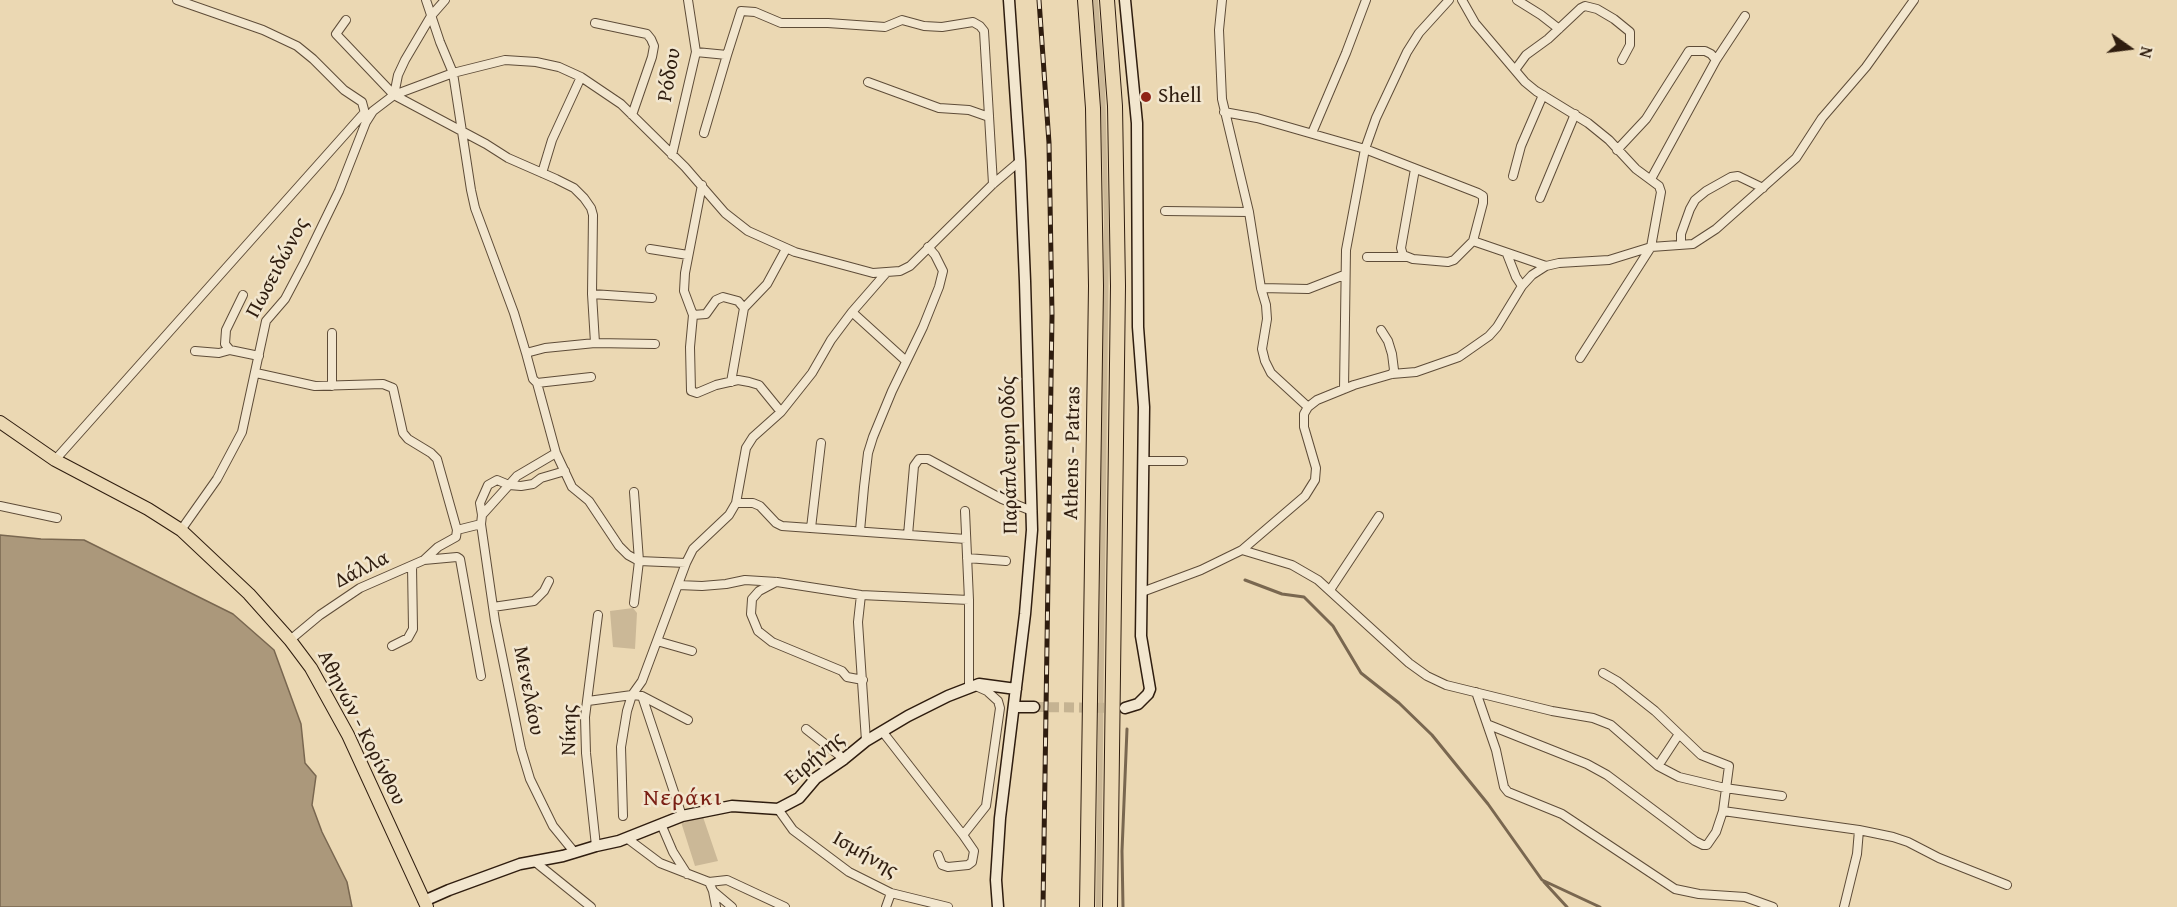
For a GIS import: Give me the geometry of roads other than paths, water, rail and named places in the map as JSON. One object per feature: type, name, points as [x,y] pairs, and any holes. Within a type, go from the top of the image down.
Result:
[{"type":"highway","name":"Athens - Patras","points":[[1085,0],[1093,108],[1096,286],[1087,907]]},
{"type":"highway","name":"Athens - Patras","points":[[1107,0],[1115,114],[1118,286],[1110,907]]},
{"type":"main road","name":"Αθηνών - Κορίνθου","points":[[0,422],[55,460],[148,508],[181,530],[249,594],[290,640],[311,668],[348,735],[425,904]]},
{"type":"street","points":[[177,0],[263,30],[297,46],[336,80],[344,90],[362,102],[366,122]]},
{"type":"street","points":[[426,0],[453,73],[471,190],[476,208],[514,313],[556,453],[572,487],[590,501],[613,538],[628,555],[639,561],[686,563]]},
{"type":"street","points":[[394,94],[398,75],[431,16],[445,0]]},
{"type":"street","name":"Ρόδου","points":[[672,155],[696,52],[688,0]]},
{"type":"street","name":"Παράπλευρη Οδός","points":[[998,907],[996,880],[1000,818],[1031,563],[1032,511],[1020,161],[1009,0]]},
{"type":"street","points":[[1125,0],[1137,123],[1138,327],[1144,394],[1141,636],[1150,689],[1138,704],[1125,708]]},
{"type":"street","points":[[1222,0],[1218,30],[1224,112],[1249,212],[1261,288],[1267,310],[1263,349],[1265,361],[1271,373],[1308,407]]},
{"type":"street","points":[[1312,133],[1366,0]]},
{"type":"street","points":[[1344,389],[1346,250],[1365,149],[1376,118],[1407,52],[1419,33],[1449,0]]},
{"type":"street","points":[[1462,0],[1475,23],[1525,82],[1601,133],[1636,169],[1659,186],[1651,247],[1580,358]]},
{"type":"street","points":[[1517,0],[1559,29]]},
{"type":"street","points":[[1142,592],[1201,570],[1242,550],[1305,496],[1315,480],[1316,461],[1304,427],[1304,414],[1308,407],[1317,400],[1392,374],[1416,372],[1459,357],[1489,336],[1522,286],[1532,275],[1546,266],[1608,260],[1651,247],[1681,245],[1705,238],[1796,158],[1822,118],[1866,67],[1914,0]]},
{"type":"street","points":[[1515,70],[1526,55],[1585,6],[1597,9],[1630,32],[1630,45],[1622,60]]},
{"type":"street","points":[[705,134],[741,11],[755,12],[781,23],[828,23],[885,27],[902,20],[930,27],[942,27],[973,22],[984,31],[993,183]]},
{"type":"street","points":[[1651,179],[1716,60],[1744,16]]},
{"type":"street","points":[[346,20],[336,34],[394,94],[508,158],[574,188],[591,208],[595,343]]},
{"type":"street","points":[[595,23],[647,34],[654,46],[632,114]]},
{"type":"street","points":[[1617,150],[1652,110],[1689,51],[1705,51],[1716,60]]},
{"type":"street","points":[[696,52],[727,55]]},
{"type":"street","points":[[394,94],[453,73],[514,59],[547,63],[581,76],[621,104],[736,222],[756,235],[786,249],[862,271],[886,273],[900,271],[910,266],[993,183],[1020,161]]},
{"type":"street","points":[[542,173],[552,140],[581,76]]},
{"type":"street","points":[[868,82],[939,108],[969,110],[989,117]]},
{"type":"street","name":"Πωσειδώνος","points":[[181,530],[217,479],[237,445],[256,373],[266,321],[285,298],[304,262],[339,191],[366,122],[373,111],[394,94]]},
{"type":"street","points":[[1513,176],[1521,146],[1543,95]]},
{"type":"street","points":[[55,460],[365,112]]},
{"type":"street","points":[[1224,112],[1257,118],[1365,149],[1483,196],[1476,235],[1454,260],[1448,262],[1406,257],[1367,257]]},
{"type":"street","points":[[1540,198],[1575,114]]},
{"type":"street","points":[[1406,257],[1401,248],[1415,169]]},
{"type":"street","points":[[1681,245],[1681,234],[1690,209],[1695,200],[1706,191],[1731,177],[1738,176],[1763,188]]},
{"type":"street","points":[[702,185],[688,255],[684,291],[693,315],[690,347],[691,391],[696,393],[738,380],[759,385],[781,412]]},
{"type":"street","points":[[1165,211],[1249,212]]},
{"type":"street","points":[[1473,241],[1546,266]]},
{"type":"street","points":[[860,531],[868,453],[879,422],[923,327],[942,278],[943,271],[939,262],[928,247]]},
{"type":"street","points":[[650,249],[688,255]]},
{"type":"street","points":[[730,382],[744,308],[771,278],[786,249]]},
{"type":"street","points":[[1508,254],[1516,277],[1522,286]]},
{"type":"street","points":[[623,816],[621,747],[627,711],[632,695],[642,681],[686,563],[693,549],[720,524],[736,503],[746,448],[753,437],[781,412],[812,373],[831,340],[852,312],[886,273]]},
{"type":"street","points":[[1261,288],[1308,289],[1344,275]]},
{"type":"street","points":[[592,294],[652,297]]},
{"type":"street","points":[[230,350],[225,344],[226,330],[243,295]]},
{"type":"street","points":[[693,315],[706,314],[716,300],[723,297],[738,302],[744,308]]},
{"type":"street","points":[[852,312],[906,361]]},
{"type":"street","points":[[1381,330],[1392,354],[1394,370],[1392,374]]},
{"type":"street","points":[[332,333],[332,386]]},
{"type":"street","points":[[526,352],[595,343],[655,344]]},
{"type":"street","points":[[195,351],[219,353],[230,350],[259,356]]},
{"type":"street","points":[[256,373],[315,387],[383,384],[393,388],[403,433],[437,459],[457,530],[456,537],[438,547],[424,560]]},
{"type":"street","points":[[537,384],[591,377]]},
{"type":"street","points":[[811,528],[821,443]]},
{"type":"street","points":[[457,530],[481,520],[517,476],[556,453]]},
{"type":"street","points":[[908,534],[914,474],[916,462],[919,459],[928,459],[1002,499],[1032,511]]},
{"type":"street","points":[[1144,461],[1183,461]]},
{"type":"street","points":[[508,485],[533,484],[541,478],[565,471]]},
{"type":"street","name":"Μενελάου","points":[[508,485],[497,480],[488,485],[480,503],[493,607],[516,731],[530,779],[553,826],[574,853]]},
{"type":"street","points":[[634,492],[639,561],[634,603]]},
{"type":"street","points":[[736,503],[753,503],[760,506],[776,523],[782,526],[966,539]]},
{"type":"street","points":[[0,506],[57,518]]},
{"type":"street","points":[[965,511],[971,686]]},
{"type":"street","points":[[1330,590],[1379,516]]},
{"type":"street","points":[[1242,550],[1292,565],[1306,572],[1330,590],[1418,670],[1446,685],[1607,722],[1658,766],[1687,780],[1782,796]]},
{"type":"street","name":"Δάλλα","points":[[290,640],[320,615],[360,588],[424,560],[453,557],[460,559],[481,676]]},
{"type":"street","points":[[967,558],[1006,561]]},
{"type":"street","points":[[392,646],[408,638],[413,629],[412,566]]},
{"type":"street","points":[[678,585],[710,586],[745,580],[777,582],[861,595],[969,600]]},
{"type":"street","points":[[493,607],[534,601],[544,591],[549,581]]},
{"type":"street","points":[[777,582],[767,586],[752,599],[751,614],[758,631],[771,642],[842,671],[847,676],[863,680]]},
{"type":"street","points":[[861,595],[858,622],[866,741]]},
{"type":"street","name":"Νίκης","points":[[596,846],[586,753],[585,717],[598,615]]},
{"type":"street","points":[[657,641],[692,651]]},
{"type":"street","points":[[1489,725],[1587,764],[1607,775],[1703,845],[1710,843],[1723,812],[1729,766],[1701,755],[1655,711],[1617,681],[1603,673]]},
{"type":"street","points":[[971,686],[984,684],[1016,689]]},
{"type":"street","points":[[963,835],[986,806],[1000,708],[998,700],[987,691],[971,686]]},
{"type":"street","name":"Ειρήνης","points":[[425,904],[472,881],[534,861],[628,838],[682,816],[732,806],[778,809],[799,798],[816,778],[866,741],[971,686]]},
{"type":"street","points":[[1476,692],[1489,725],[1504,787],[1508,792],[1562,814],[1675,889],[1699,894],[1745,897],[1773,907]]},
{"type":"street","points":[[588,701],[632,695],[642,696],[688,720]]},
{"type":"street","points":[[642,696],[682,816]]},
{"type":"street","points":[[1014,706],[1034,707]]},
{"type":"street","points":[[806,729],[844,759]]},
{"type":"street","points":[[882,731],[974,851],[972,862],[968,865],[948,867],[942,865],[938,855]]},
{"type":"street","points":[[1658,766],[1678,734]]},
{"type":"street","name":"Ισμήνης","points":[[778,809],[793,830],[849,872],[891,893],[948,907]]},
{"type":"street","points":[[1723,812],[1858,831],[1908,842],[1939,858],[2007,885]]},
{"type":"street","points":[[661,824],[673,852],[688,875]]},
{"type":"street","points":[[1844,907],[1857,854],[1858,831]]},
{"type":"street","points":[[628,838],[660,863],[709,882],[727,880],[785,907]]},
{"type":"street","points":[[534,861],[591,907]]},
{"type":"street","points":[[709,882],[714,891],[732,907]]},
{"type":"street","points":[[714,891],[716,907]]},
{"type":"street","points":[[886,907],[891,893]]},
{"type":"waterway","points":[[1245,580],[1282,594],[1304,597],[1333,626],[1361,673],[1399,703],[1432,735],[1488,804],[1542,880],[1600,907]]},
{"type":"waterway","points":[[1123,907],[1122,851],[1127,729]]},
{"type":"waterway","points":[[1544,882],[1567,907]]},
{"type":"tunnel","points":[[1034,707],[1118,708]]},
{"type":"railway","points":[[1039,0],[1049,143],[1052,315],[1043,907]]},
{"type":"place","name":"Shell","points":[[1146,97]]},
{"type":"district","name":"Νεράκι","points":[[683,799]]}]
